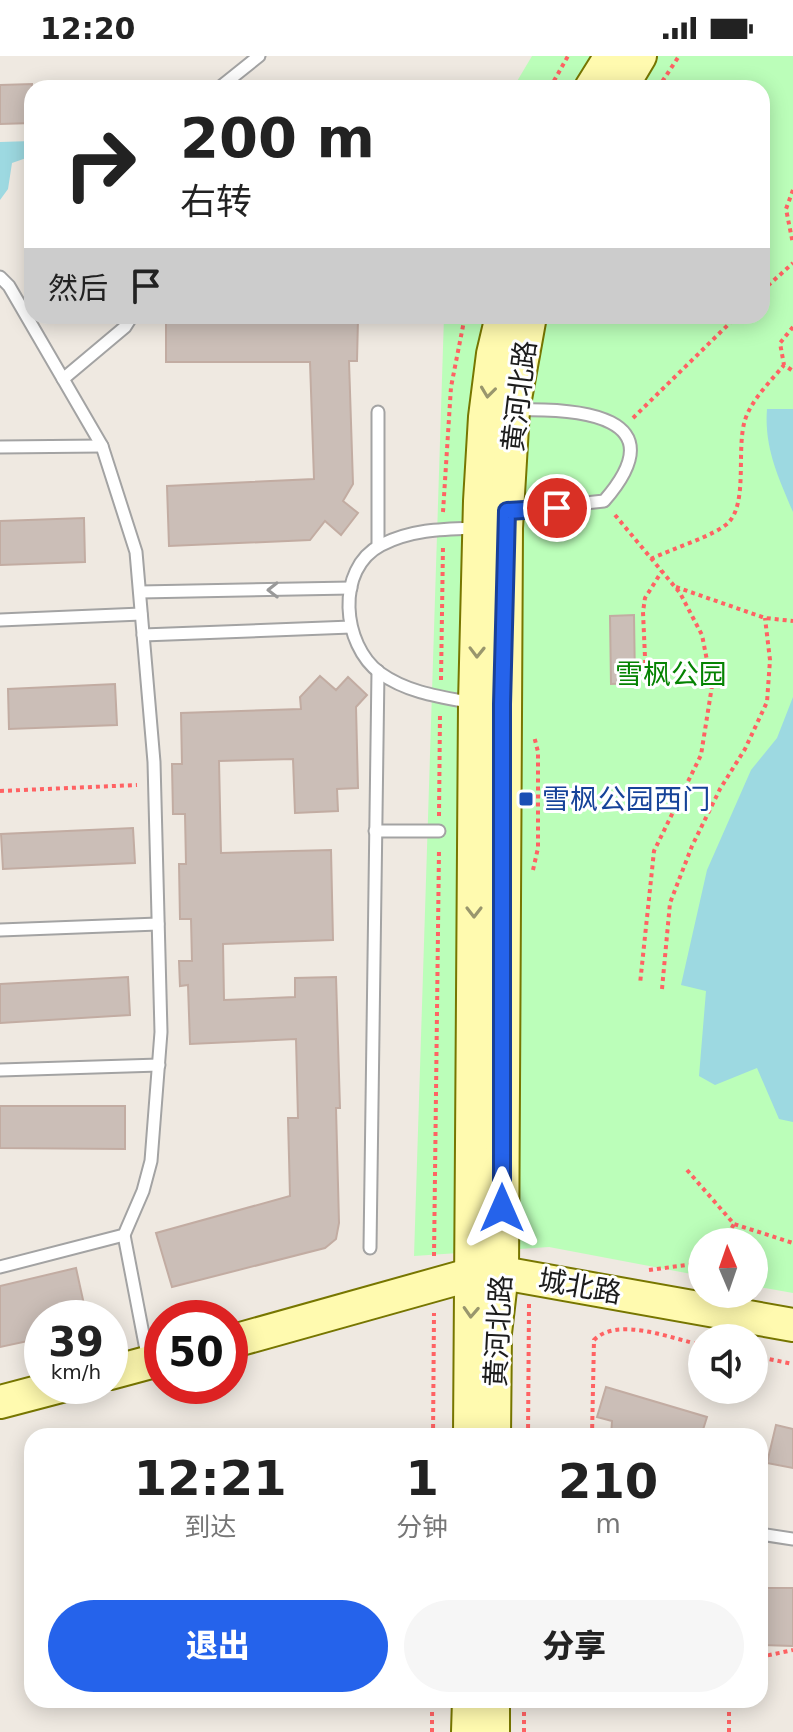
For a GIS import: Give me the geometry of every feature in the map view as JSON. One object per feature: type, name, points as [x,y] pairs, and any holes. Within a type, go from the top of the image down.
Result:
[{"type":"main road","points":[[596,80],[611,56]]},
{"type":"main road","points":[[626,80],[640,56]]},
{"type":"main road","name":"黄河北路","points":[[497,522],[485,417],[500,324]]},
{"type":"main road","name":"黄河北路","points":[[471,1428],[488,1274],[489,704],[497,522],[529,324]]},
{"type":"main road","name":"黄河北路","points":[[488,1274],[495,1333],[494,1428]]},
{"type":"main road","name":"城北路","points":[[248,1337],[434,1285],[488,1274],[793,1325]]},
{"type":"main road","points":[[0,1402],[24,1396]]},
{"type":"main road","points":[[468,1732],[469,1708]]},
{"type":"main road","points":[[493,1708],[493,1732]]},
{"type":"lane","points":[[229,80],[259,56]]},
{"type":"lane","points":[[0,277],[24,316]]},
{"type":"lane","points":[[29,324],[102,446],[136,552],[154,785],[159,1065],[151,1161],[143,1191],[124,1235],[144,1314]]},
{"type":"lane","points":[[63,379],[127,324]]},
{"type":"lane","points":[[489,704],[409,689],[378,671],[351,627],[351,588],[356,570],[378,546],[417,531],[497,522],[533,511],[604,501],[622,479],[630,454],[622,430],[605,417],[584,411],[513,410]]},
{"type":"lane","points":[[378,412],[378,546]]},
{"type":"lane","points":[[0,447],[102,446]]},
{"type":"lane","points":[[140,592],[351,588]]},
{"type":"lane","points":[[0,620],[141,614]]},
{"type":"lane","points":[[143,635],[351,627]]},
{"type":"lane","points":[[370,1248],[378,671]]},
{"type":"lane","points":[[375,831],[439,831]]},
{"type":"lane","points":[[0,930],[158,924]]},
{"type":"lane","points":[[0,1070],[159,1065]]},
{"type":"lane","points":[[0,1267],[124,1235]]},
{"type":"lane","points":[[768,1535],[793,1539]]},
{"type":"path","points":[[554,80],[568,56]]},
{"type":"path","points":[[663,80],[679,56]]},
{"type":"path","points":[[793,190],[786,209],[793,244]]},
{"type":"path","points":[[770,284],[793,263]]},
{"type":"path","points":[[433,1428],[443,529],[451,387],[463,324]]},
{"type":"path","points":[[622,430],[729,324]]},
{"type":"path","points":[[793,327],[780,343],[784,365],[793,371]]},
{"type":"path","points":[[651,559],[681,543],[720,530],[733,515],[738,505],[740,443],[746,418],[754,402],[784,365]]},
{"type":"path","points":[[604,501],[674,586],[702,635],[712,686],[701,755],[654,851],[640,984]]},
{"type":"path","points":[[646,680],[645,598],[662,571]]},
{"type":"path","points":[[674,586],[765,618],[793,621]]},
{"type":"path","points":[[662,989],[670,903],[692,846],[767,702],[770,660],[765,618]]},
{"type":"path","points":[[0,791],[154,785]]},
{"type":"path","points":[[687,1170],[734,1224],[793,1243]]},
{"type":"path","points":[[732,1228],[734,1224]]},
{"type":"path","points":[[592,1428],[594,1340],[601,1333],[621,1329],[688,1342]]},
{"type":"path","points":[[768,1359],[793,1364]]},
{"type":"path","points":[[768,1655],[793,1650]]},
{"type":"path","points":[[432,1708],[432,1732]]},
{"type":"path","points":[[524,1708],[524,1732]]},
{"type":"path","points":[[729,1708],[729,1732]]},
{"type":"green space","name":"雪枫公园","points":[[532,56],[793,56],[793,1293],[768,1289],[768,1228],[688,1228],[688,1273],[549,1247],[414,1256],[444,324],[770,324],[770,80],[518,80]]},
{"type":"water","points":[[24,141],[24,159],[12,163],[8,189],[0,200],[0,142]]},
{"type":"water","points":[[767,409],[793,409],[793,512],[770,449]]},
{"type":"water","points":[[793,697],[793,1122],[779,1119],[757,1068],[715,1085],[699,1076],[706,991],[681,985],[707,870],[751,770],[777,738]]},
{"type":"building","points":[[24,84],[24,123],[0,124],[0,85]]},
{"type":"building","points":[[166,324],[358,324],[357,361],[349,361],[353,484],[343,501],[358,513],[341,535],[325,521],[310,540],[169,546],[167,486],[314,479],[310,362],[166,362]]},
{"type":"building","points":[[84,518],[85,562],[0,565],[0,521]]},
{"type":"building","points":[[634,615],[635,683],[611,684],[610,616]]},
{"type":"building","points":[[320,676],[336,690],[348,677],[367,695],[356,707],[358,788],[337,789],[338,811],[295,813],[293,759],[219,761],[221,853],[331,850],[333,940],[223,944],[224,1000],[295,997],[295,978],[336,977],[340,1108],[336,1108],[339,1223],[336,1239],[325,1248],[172,1287],[156,1233],[290,1196],[288,1118],[298,1118],[296,1039],[190,1044],[188,985],[180,986],[179,961],[192,961],[191,919],[180,919],[179,864],[186,864],[185,814],[173,814],[172,764],[182,764],[181,713],[301,709],[300,697]]},
{"type":"building","points":[[115,684],[117,725],[9,729],[8,689]]},
{"type":"building","points":[[133,828],[135,863],[3,869],[1,834]]},
{"type":"building","points":[[128,977],[130,1015],[0,1023],[0,984]]},
{"type":"building","points":[[0,1106],[125,1106],[125,1149],[0,1148]]},
{"type":"building","points":[[76,1268],[83,1300],[24,1300],[24,1342],[0,1347],[0,1286]]},
{"type":"building","points":[[606,1387],[707,1417],[704,1428],[612,1428],[612,1421],[597,1417]]},
{"type":"building","points":[[776,1425],[793,1429],[793,1468],[768,1463]]},
{"type":"building","points":[[768,1588],[793,1588],[793,1646],[768,1645]]},
{"type":"place","name":"雪枫公园西门","points":[[526,799]]},
{"type":"route","points":[[502,1208],[502,704],[507,511],[557,508]]}]
